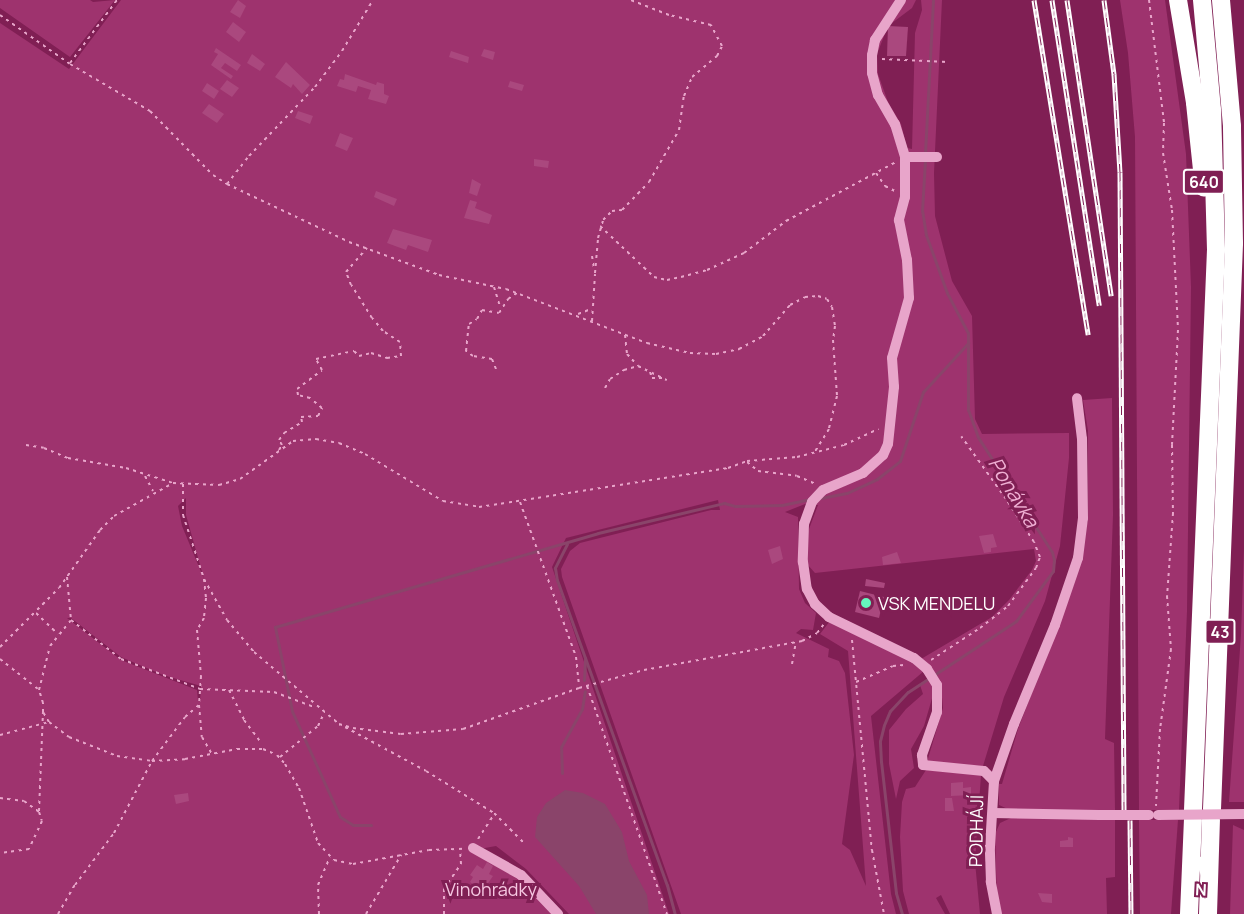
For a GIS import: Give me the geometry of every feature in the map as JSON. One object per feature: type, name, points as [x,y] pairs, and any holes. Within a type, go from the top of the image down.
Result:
[{"type":"highway","name":"640","points":[[1178,0],[1195,103],[1215,310]]},
{"type":"highway","name":"43","points":[[1202,0],[1214,142],[1215,310],[1202,815],[1208,914]]},
{"type":"highway","name":"43","points":[[1189,914],[1202,815],[1234,243],[1232,126],[1221,0]]},
{"type":"lane","points":[[822,491],[863,473],[877,461],[888,444],[894,387],[892,358],[909,298],[907,260],[899,220],[905,197],[905,157],[895,124],[878,95],[872,59],[874,40],[901,0]]},
{"type":"lane","points":[[905,157],[937,157]]},
{"type":"lane","points":[[994,781],[1014,724],[1055,625],[1078,558],[1083,518],[1082,439],[1077,398]]},
{"type":"lane","name":"PODHÁJÍ","points":[[822,491],[812,502],[805,519],[802,539],[807,589],[815,604],[830,617],[861,635],[899,649],[924,667],[937,685],[937,712],[922,756],[923,765],[984,771],[994,781],[991,882],[997,914]]},
{"type":"lane","points":[[993,813],[1244,814]]},
{"type":"lane","points":[[472,848],[521,875],[558,914]]},
{"type":"path","points":[[70,64],[117,0]]},
{"type":"path","points":[[227,184],[249,156],[315,87],[342,51],[373,0]]},
{"type":"path","points":[[595,273],[600,226],[612,210],[622,210],[649,182],[679,130],[684,96],[693,77],[717,56],[722,46],[711,25],[669,15],[631,0]]},
{"type":"path","points":[[1149,0],[1164,123],[1163,153],[1172,210],[1178,330],[1172,446],[1173,513],[1167,596],[1171,649],[1160,729],[1154,815]]},
{"type":"path","points":[[0,15],[70,64],[150,111],[213,175],[227,184],[296,218],[439,275],[517,293],[625,335],[679,351],[716,354],[740,349],[762,336],[790,305],[805,297],[818,296],[827,299],[835,326],[833,340],[837,396],[829,429],[814,453]]},
{"type":"path","points":[[872,59],[948,62]]},
{"type":"path","points":[[600,226],[654,277],[667,280],[681,277],[707,270],[744,253],[786,221],[905,157]]},
{"type":"path","points":[[876,173],[885,186],[905,197]]},
{"type":"path","points":[[278,452],[282,446],[279,440],[284,433],[302,422],[301,417],[318,416],[322,408],[310,398],[298,395],[297,389],[322,370],[316,359],[354,351],[359,356],[371,353],[387,358],[401,356],[400,342],[383,331],[372,318],[351,285],[346,272],[367,248]]},
{"type":"path","points":[[592,256],[596,294],[591,309],[592,321]]},
{"type":"path","points":[[493,286],[500,307],[499,313],[482,309],[477,319],[468,324],[466,351],[473,356],[492,359],[496,369]]},
{"type":"path","points":[[500,307],[517,293]]},
{"type":"path","points":[[578,315],[591,309]]},
{"type":"path","points":[[625,335],[627,354],[639,366],[650,372],[652,378],[665,379]]},
{"type":"path","points":[[605,388],[610,379],[624,370],[639,366]]},
{"type":"path","points":[[26,445],[44,448],[68,458],[126,468],[173,483],[219,485],[240,478],[293,441],[316,439],[339,443],[365,454],[443,501],[479,507],[728,468],[747,461],[797,457],[864,437],[889,422]]},
{"type":"path","points":[[856,681],[894,666],[924,667],[1003,610],[1036,568],[1041,557],[1006,498],[961,436]]},
{"type":"path","points":[[747,461],[758,471],[797,476],[814,482],[822,491]]},
{"type":"path","points":[[143,473],[154,492]]},
{"type":"path","points":[[0,647],[67,577],[100,530],[114,516],[173,483]]},
{"type":"path","points":[[183,484],[183,514],[204,579],[227,620],[254,651],[339,724],[426,771],[494,813],[523,842]]},
{"type":"path","points":[[520,502],[576,657],[579,688]]},
{"type":"path","points":[[67,577],[71,620],[121,659],[200,689],[285,694],[324,712]]},
{"type":"path","points":[[204,579],[206,610],[198,630],[200,689],[198,705],[202,736],[212,754]]},
{"type":"path","points":[[35,612],[58,634]]},
{"type":"path","points":[[339,724],[367,731],[400,734],[463,729],[579,688],[663,665],[702,661],[796,642],[817,633],[830,617]]},
{"type":"path","points":[[39,690],[45,658],[58,634],[71,620]]},
{"type":"path","points":[[792,664],[796,642]]},
{"type":"path","points":[[853,651],[872,850],[884,914]]},
{"type":"path","points":[[0,659],[39,690],[44,703],[39,812],[42,821],[30,849],[0,853]]},
{"type":"path","points":[[589,686],[667,914]]},
{"type":"path","points":[[229,690],[244,720],[260,741]]},
{"type":"path","points":[[58,914],[75,885],[114,833],[152,761],[185,717],[198,705]]},
{"type":"path","points":[[43,712],[49,722],[69,737],[117,756],[152,761],[237,749],[263,749],[279,758],[299,788],[318,843],[330,857],[353,864],[401,855],[472,848]]},
{"type":"path","points":[[279,758],[318,726],[324,712]]},
{"type":"path","points":[[0,735],[49,722]]},
{"type":"path","points":[[0,798],[24,801],[39,812]]},
{"type":"path","points":[[492,858],[489,850],[478,837],[494,813]]},
{"type":"path","points":[[444,914],[444,888],[462,864],[460,849]]},
{"type":"path","points":[[366,914],[401,855]]},
{"type":"path","points":[[319,914],[318,885],[330,857]]},
{"type":"green space","points":[[0,0],[90,0],[93,2],[115,0],[70,57],[0,8]]},
{"type":"green space","name":"Vinohrádky","points":[[121,0],[916,0],[912,8],[888,26],[877,54],[878,74],[888,102],[901,124],[907,148],[912,149],[915,33],[922,10],[921,0],[942,0],[934,173],[935,216],[952,281],[972,316],[975,419],[982,434],[1069,433],[1069,458],[1060,546],[1045,601],[1004,697],[983,766],[927,762],[943,708],[941,686],[921,659],[992,617],[1009,600],[1032,570],[1036,561],[1034,549],[815,573],[807,564],[806,537],[818,505],[805,504],[785,512],[798,517],[799,589],[805,603],[816,613],[813,630],[801,629],[796,633],[829,649],[828,657],[839,661],[845,673],[854,755],[842,844],[850,850],[866,886],[848,651],[820,634],[830,621],[898,651],[924,671],[871,716],[891,894],[896,914],[681,914],[561,569],[570,551],[580,543],[711,510],[720,510],[718,500],[566,538],[552,567],[669,914],[569,914],[526,869],[496,846],[479,849],[518,874],[556,914],[0,914],[0,23],[69,69]],"holes":[[[186,498],[186,515],[204,579],[182,526],[178,506]],[[67,618],[71,618],[121,657],[163,675],[201,686],[200,701],[198,701],[197,690],[121,660]]]},
{"type":"green space","points":[[1120,0],[1165,0],[1186,154],[1191,287],[1187,611],[1179,810],[1139,810],[1135,137],[1128,53]]},
{"type":"green space","points":[[1112,398],[1113,515],[1105,739],[1114,743],[1115,810],[1010,810],[999,805],[999,784],[1002,784],[1018,729],[1075,581],[1088,519],[1088,431],[1083,400]]},
{"type":"green space","points":[[1244,548],[1244,802],[1229,802],[1241,635]]},
{"type":"green space","points":[[930,680],[935,688],[924,726],[911,749],[914,768],[900,781],[896,799],[889,764],[889,730],[906,709],[923,694],[920,685]]},
{"type":"green space","points":[[926,770],[981,775],[975,862],[980,914],[950,914],[941,895],[936,898],[945,914],[909,914],[903,891],[900,837],[902,802],[906,789],[915,787]]},
{"type":"green space","points":[[1013,817],[1115,820],[1115,877],[1106,878],[1107,914],[1001,914],[997,904],[995,834],[1000,823]]},
{"type":"green space","points":[[1139,820],[1178,820],[1171,914],[1140,914]]},
{"type":"green space","points":[[1233,825],[1244,830],[1244,914],[1230,914]]},
{"type":"shaded area","points":[[565,790],[583,793],[605,804],[622,832],[629,861],[647,895],[649,914],[596,914],[579,886],[535,837],[537,817],[546,803]]},
{"type":"building","points":[[238,0],[246,6],[240,18],[230,12]]},
{"type":"building","points":[[233,22],[246,32],[239,42],[226,32]]},
{"type":"building","points":[[888,26],[908,27],[906,56],[887,56]]},
{"type":"building","points":[[216,48],[241,65],[237,71],[225,63],[221,68],[233,76],[231,79],[211,65],[218,54],[214,52]]},
{"type":"building","points":[[484,49],[495,52],[493,60],[481,56]]},
{"type":"building","points":[[451,51],[469,57],[468,63],[449,57]]},
{"type":"building","points":[[252,54],[265,64],[260,71],[247,63]]},
{"type":"building","points":[[286,62],[310,85],[302,94],[293,84],[291,88],[275,77]]},
{"type":"building","points":[[345,74],[376,85],[377,82],[384,84],[384,94],[389,96],[386,104],[368,99],[371,90],[358,86],[356,92],[337,86],[340,79],[344,80]]},
{"type":"building","points":[[227,80],[239,88],[232,97],[220,89]]},
{"type":"building","points":[[510,81],[524,85],[522,91],[508,87]]},
{"type":"building","points":[[207,83],[219,91],[214,99],[202,91]]},
{"type":"building","points":[[209,104],[224,114],[217,123],[202,113]]},
{"type":"building","points":[[298,111],[313,116],[310,124],[295,118]]},
{"type":"building","points":[[340,133],[353,138],[347,151],[335,146]]},
{"type":"building","points":[[534,159],[549,161],[548,168],[534,166]]},
{"type":"building","points":[[472,179],[481,184],[477,196],[469,193]]},
{"type":"building","points":[[376,191],[397,199],[394,206],[374,197]]},
{"type":"building","points":[[470,200],[477,202],[475,208],[492,215],[489,224],[464,218]]},
{"type":"building","points":[[393,229],[432,240],[428,252],[408,245],[406,250],[387,243]]},
{"type":"building","points":[[993,534],[997,547],[991,548],[991,552],[984,553],[979,536]]},
{"type":"building","points":[[780,546],[783,559],[772,564],[768,550]]},
{"type":"building","points":[[897,552],[901,563],[883,565],[882,557]]},
{"type":"building","points":[[866,579],[885,583],[884,588],[865,586]]},
{"type":"building","points":[[860,591],[884,597],[879,618],[855,612]]},
{"type":"building","points":[[963,782],[963,788],[971,787],[971,795],[951,796],[951,783]]},
{"type":"building","points":[[188,793],[189,801],[176,804],[174,795]]},
{"type":"building","points":[[945,798],[952,798],[954,811],[945,811]]},
{"type":"building","points":[[1068,837],[1073,838],[1073,847],[1060,847],[1060,841],[1068,840]]},
{"type":"building","points":[[487,862],[493,866],[489,874],[493,876],[482,892],[470,882],[473,877],[470,875],[477,865],[483,869]]},
{"type":"building","points":[[1038,893],[1052,894],[1052,903],[1042,902]]},
{"type":"waterway","name":"Ponávka","points":[[925,153],[933,0]]},
{"type":"waterway","name":"Ponávka","points":[[902,914],[896,893],[881,762],[880,741],[890,711],[908,692],[1016,621],[1053,571],[1054,560],[1052,552],[978,437],[968,410],[968,333],[947,293],[926,235],[922,211],[925,160]]},
{"type":"waterway","points":[[821,498],[847,493],[877,479],[900,461],[923,392],[968,343]]},
{"type":"waterway","points":[[371,825],[353,825],[340,817],[292,711],[275,627],[598,533],[724,503],[735,506],[782,505],[811,499]]},
{"type":"waterway","points":[[567,544],[555,568],[557,580],[667,885],[675,914]]},
{"type":"waterway","points":[[584,680],[585,658]]},
{"type":"waterway","points":[[562,773],[561,747],[582,709],[585,691]]},
{"type":"railway","points":[[1034,0],[1088,335]]},
{"type":"railway","points":[[1052,0],[1099,305]]},
{"type":"railway","points":[[1067,0],[1111,296]]},
{"type":"railway","points":[[1104,0],[1114,74],[1120,172],[1124,810]]},
{"type":"railway","points":[[1130,820],[1131,914]]},
{"type":"place","name":"VSK MENDELU","points":[[866,603]]}]
